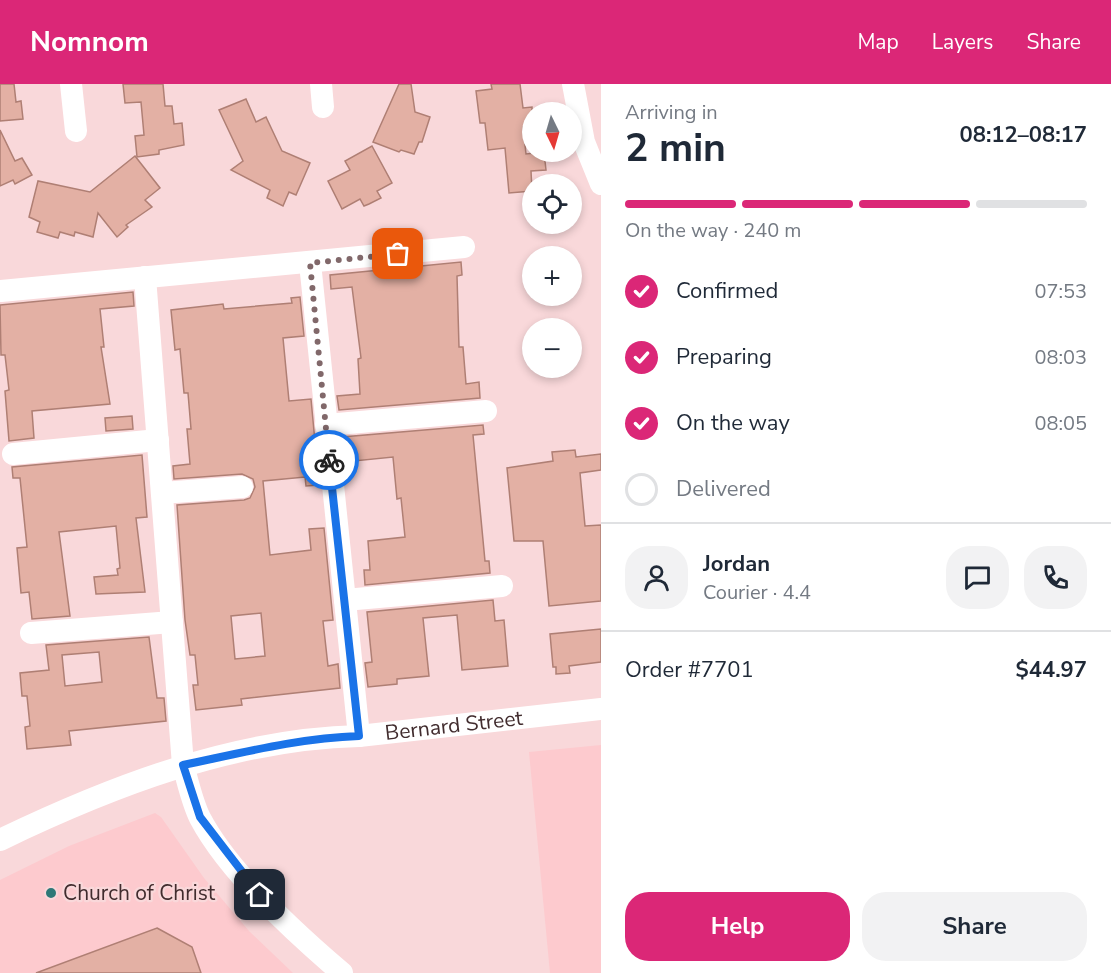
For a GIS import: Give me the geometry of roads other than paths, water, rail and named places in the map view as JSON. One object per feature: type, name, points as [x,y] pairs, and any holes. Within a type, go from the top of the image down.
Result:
[{"type":"street","points":[[71,84],[75,131]]},
{"type":"street","points":[[321,84],[323,107]]},
{"type":"street","points":[[573,84],[584,142],[601,184]]},
{"type":"street","points":[[1,291],[464,247]]},
{"type":"street","points":[[310,263],[359,736]]},
{"type":"street","points":[[145,277],[183,765],[200,817],[232,862],[298,934],[342,973]]},
{"type":"street","points":[[326,425],[486,411]]},
{"type":"street","points":[[13,454],[158,440]]},
{"type":"street","points":[[162,493],[242,487]]},
{"type":"street","points":[[345,600],[502,586]]},
{"type":"street","points":[[31,633],[172,622]]},
{"type":"street","name":"Bernard Street","points":[[0,840],[56,813],[183,765],[328,737],[359,736],[601,710]]},
{"type":"place","name":"Church of Christ","points":[[51,893]]}]
